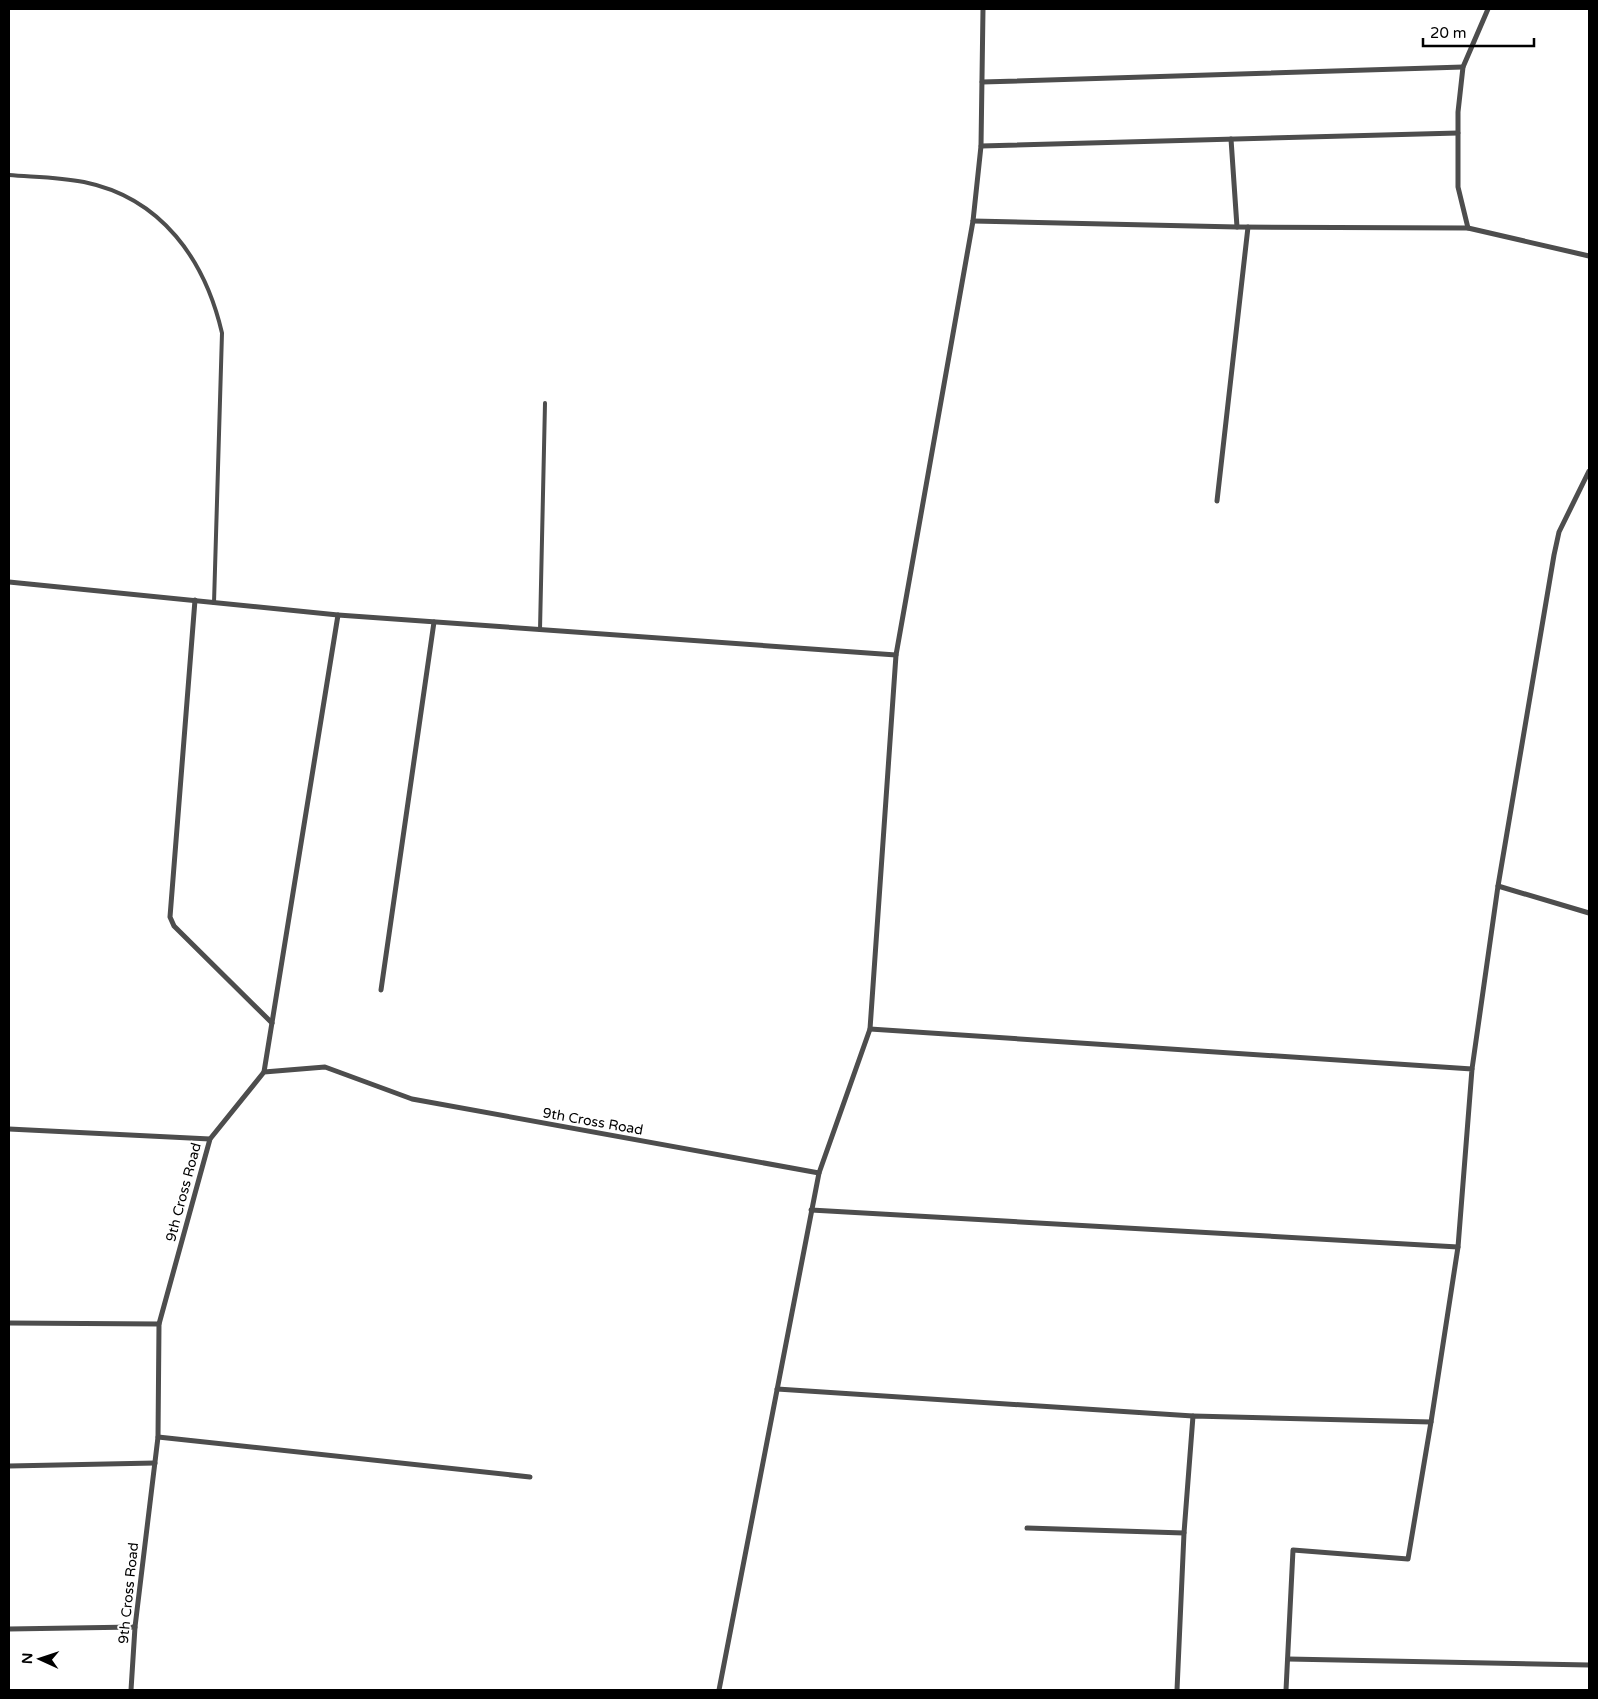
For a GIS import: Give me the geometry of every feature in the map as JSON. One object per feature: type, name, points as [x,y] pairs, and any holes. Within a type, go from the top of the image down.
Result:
[{"type":"street","points":[[719,1690],[819,1173],[870,1029],[896,656],[973,221],[981,146],[983,9]]},
{"type":"street","points":[[1468,228],[1458,187],[1458,133],[1462,67],[1488,9]]},
{"type":"street","points":[[982,82],[1462,67]]},
{"type":"street","points":[[981,146],[1458,133]]},
{"type":"street","points":[[1231,139],[1237,227]]},
{"type":"street","points":[[973,221],[1237,227],[1468,228],[1589,256]]},
{"type":"street","points":[[1218,501],[1248,227]]},
{"type":"street","points":[[1286,1690],[1293,1550],[1408,1558],[1458,1247],[1472,1069],[1498,886],[1559,532],[1589,471]]},
{"type":"street","points":[[9,582],[338,615],[896,656]]},
{"type":"street","points":[[195,600],[170,917],[174,926],[272,1023]]},
{"type":"street","points":[[264,1072],[338,615]]},
{"type":"street","points":[[381,990],[434,622]]},
{"type":"street","points":[[1498,886],[1589,912]]},
{"type":"street","points":[[870,1029],[1472,1069]]},
{"type":"street","name":"9th Cross Road","points":[[131,1690],[135,1627],[158,1437],[159,1324],[210,1139],[264,1072],[325,1067],[412,1099],[819,1173]]},
{"type":"street","points":[[9,1129],[210,1139]]},
{"type":"street","points":[[811,1210],[1458,1247]]},
{"type":"street","points":[[9,1323],[159,1324]]},
{"type":"street","points":[[777,1389],[1193,1416],[1431,1422]]},
{"type":"street","points":[[1177,1690],[1184,1533],[1193,1416]]},
{"type":"street","points":[[158,1437],[530,1477]]},
{"type":"street","points":[[9,1466],[155,1463]]},
{"type":"street","points":[[1027,1528],[1184,1533]]},
{"type":"street","points":[[9,1629],[135,1627]]},
{"type":"street","points":[[1288,1660],[1589,1665]]},
{"type":"lane","points":[[9,175],[84,182],[112,190],[141,204],[161,219],[183,245],[204,278],[215,303],[222,333],[214,603]]},
{"type":"lane","points":[[540,630],[545,403]]}]
